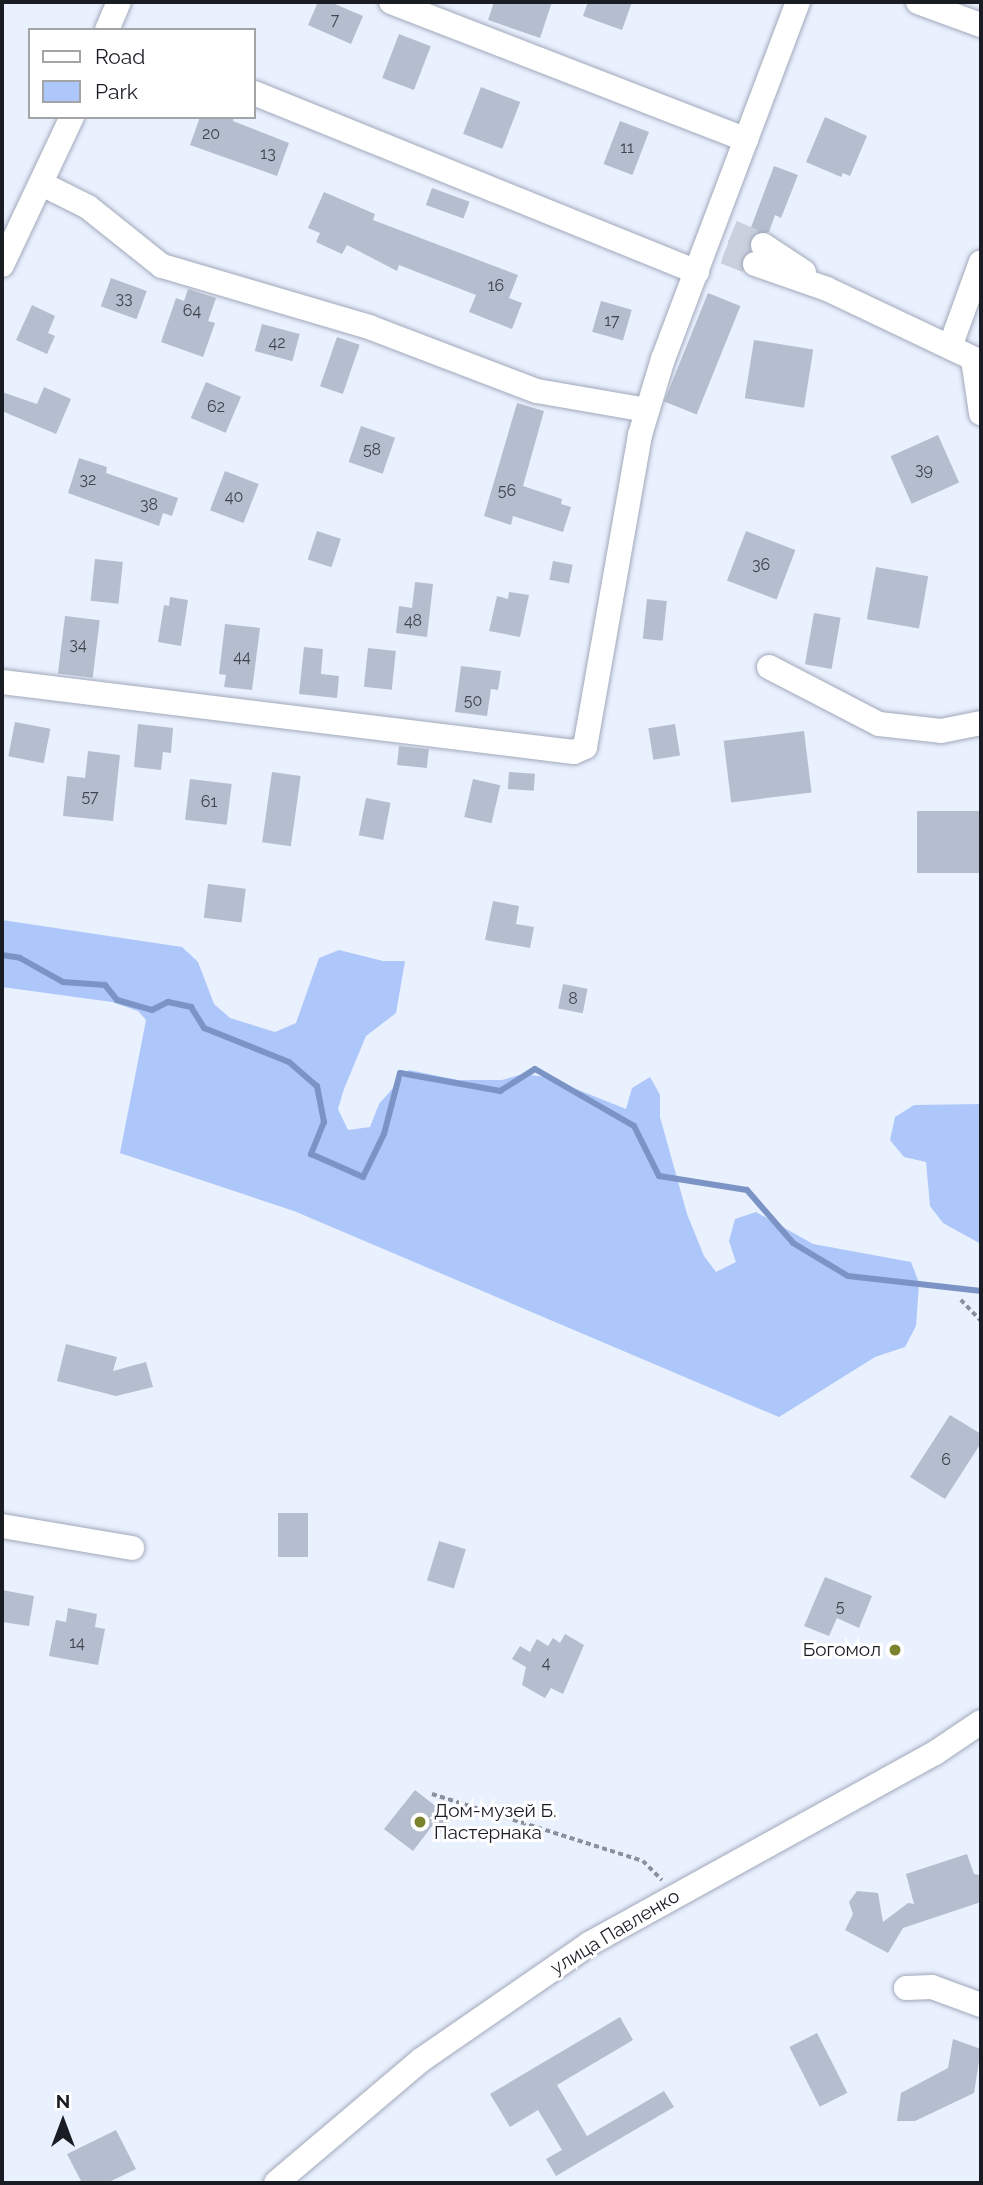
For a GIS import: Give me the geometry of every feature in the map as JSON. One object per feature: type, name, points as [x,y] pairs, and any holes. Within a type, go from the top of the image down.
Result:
[{"type":"street","points":[[108,28],[119,2]]},
{"type":"street","points":[[391,2],[746,140]]},
{"type":"street","points":[[2,682],[581,750],[589,740],[648,410],[696,272],[719,239],[746,140],[798,2]]},
{"type":"street","points":[[918,2],[981,25]]},
{"type":"street","points":[[256,94],[696,272]]},
{"type":"street","points":[[2,264],[71,119]]},
{"type":"street","points":[[42,184],[88,208],[162,266],[369,327],[537,391],[648,410]]},
{"type":"street","points":[[759,254],[977,360],[981,413]]},
{"type":"street","points":[[950,347],[981,262]]},
{"type":"street","points":[[769,667],[879,724],[941,731],[981,723]]},
{"type":"street","points":[[2,1526],[132,1548]]},
{"type":"street","name":"улица Павленко","points":[[276,2183],[421,2060],[589,1944],[935,1753],[981,1722]]},
{"type":"street","points":[[906,1988],[932,1987],[981,2005]]},
{"type":"path","points":[[961,1300],[981,1321]]},
{"type":"path","points":[[432,1794],[643,1861],[675,1895]]},
{"type":"green space","points":[[2,920],[182,947],[198,962],[214,1004],[230,1018],[275,1032],[296,1023],[319,958],[339,950],[383,961],[405,961],[396,1013],[366,1036],[344,1089],[338,1109],[348,1130],[370,1127],[379,1104],[409,1070],[458,1080],[502,1080],[523,1074],[546,1077],[626,1109],[632,1088],[650,1077],[660,1095],[660,1117],[687,1214],[704,1256],[716,1272],[736,1262],[729,1241],[735,1219],[756,1212],[813,1244],[911,1262],[919,1283],[916,1326],[905,1347],[875,1357],[779,1417],[294,1211],[120,1153],[146,1020],[138,1011],[112,1002],[2,987]]},
{"type":"green space","points":[[981,1104],[981,1244],[943,1223],[930,1206],[926,1162],[904,1157],[890,1140],[895,1117],[914,1105]]},
{"type":"building","points":[[318,2],[330,2],[363,16],[351,44],[308,25]]},
{"type":"building","points":[[494,2],[552,2],[540,38],[488,20]]},
{"type":"building","points":[[588,2],[632,2],[622,30],[583,16]]},
{"type":"building","points":[[399,34],[431,46],[414,90],[382,78]]},
{"type":"building","points":[[481,87],[520,102],[502,149],[463,134]]},
{"type":"building","points":[[825,117],[867,136],[850,176],[843,173],[841,177],[806,162]]},
{"type":"building","points":[[199,119],[234,119],[289,143],[277,176],[190,145]]},
{"type":"building","points":[[620,121],[649,132],[632,175],[604,164]]},
{"type":"building","points":[[774,166],[798,175],[781,218],[775,215],[769,232],[751,236],[740,267],[722,259],[736,224],[750,230]]},
{"type":"building","points":[[432,188],[470,202],[463,219],[426,205]]},
{"type":"building","points":[[324,192],[375,214],[373,220],[518,275],[509,298],[522,303],[512,329],[469,312],[476,295],[399,265],[397,271],[347,245],[342,254],[316,242],[320,233],[308,228]]},
{"type":"building","points":[[111,278],[147,291],[136,319],[101,306]]},
{"type":"building","points":[[188,289],[216,298],[208,321],[215,323],[203,357],[161,342],[176,298],[184,301]]},
{"type":"building","points":[[708,293],[740,306],[697,415],[664,401]]},
{"type":"building","points":[[601,301],[632,310],[623,341],[592,332]]},
{"type":"building","points":[[32,305],[55,316],[48,333],[55,336],[47,354],[16,340]]},
{"type":"building","points":[[262,324],[300,334],[292,361],[255,351]]},
{"type":"building","points":[[337,337],[360,345],[343,394],[320,386]]},
{"type":"building","points":[[754,340],[813,349],[804,408],[745,398]]},
{"type":"building","points":[[206,382],[241,397],[226,433],[191,418]]},
{"type":"building","points":[[44,387],[71,399],[56,434],[2,411],[2,392],[37,404]]},
{"type":"building","points":[[517,403],[544,411],[523,486],[562,499],[561,504],[571,507],[563,532],[513,516],[511,525],[484,516]]},
{"type":"building","points":[[361,426],[395,438],[383,474],[349,462]]},
{"type":"building","points":[[938,435],[959,483],[912,504],[890,456]]},
{"type":"building","points":[[79,458],[107,467],[106,473],[178,498],[172,516],[163,513],[159,526],[68,493]]},
{"type":"building","points":[[225,471],[259,484],[244,523],[210,510]]},
{"type":"building","points":[[317,531],[341,539],[332,567],[308,560]]},
{"type":"building","points":[[746,531],[795,550],[776,599],[727,580]]},
{"type":"building","points":[[95,559],[123,562],[118,604],[91,601]]},
{"type":"building","points":[[553,561],[573,565],[569,583],[549,580]]},
{"type":"building","points":[[876,567],[928,576],[919,628],[867,619]]},
{"type":"building","points":[[415,582],[433,584],[427,637],[396,633],[399,606],[412,608]]},
{"type":"building","points":[[509,592],[529,595],[520,637],[489,631],[497,596],[508,599]]},
{"type":"building","points":[[170,597],[188,600],[181,646],[158,642],[164,605],[169,606]]},
{"type":"building","points":[[647,599],[667,601],[663,641],[643,639]]},
{"type":"building","points":[[814,613],[841,618],[832,669],[805,664]]},
{"type":"building","points":[[65,616],[100,620],[93,678],[58,674]]},
{"type":"building","points":[[225,624],[260,628],[252,690],[224,687],[226,675],[219,674]]},
{"type":"building","points":[[304,647],[323,649],[321,674],[339,676],[337,698],[299,694]]},
{"type":"building","points":[[368,648],[396,651],[392,690],[364,687]]},
{"type":"building","points":[[461,666],[501,671],[498,690],[491,689],[487,716],[455,712]]},
{"type":"building","points":[[15,722],[50,729],[44,763],[8,756]]},
{"type":"building","points":[[138,724],[173,728],[171,753],[163,752],[161,770],[134,767]]},
{"type":"building","points":[[675,724],[680,756],[653,760],[648,728]]},
{"type":"building","points":[[804,731],[812,793],[731,802],[724,741]]},
{"type":"building","points":[[399,746],[429,749],[427,768],[397,765]]},
{"type":"building","points":[[88,751],[120,755],[113,821],[63,816],[67,776],[85,778]]},
{"type":"building","points":[[272,772],[301,776],[291,846],[262,842]]},
{"type":"building","points":[[509,772],[535,774],[534,791],[508,789]]},
{"type":"building","points":[[190,779],[232,784],[227,825],[185,820]]},
{"type":"building","points":[[473,779],[500,785],[492,823],[464,817]]},
{"type":"building","points":[[366,798],[391,803],[383,840],[359,835]]},
{"type":"building","points":[[917,811],[981,811],[981,873],[917,873]]},
{"type":"building","points":[[208,884],[246,889],[242,922],[204,918]]},
{"type":"building","points":[[493,901],[519,906],[516,924],[534,927],[530,948],[485,940]]},
{"type":"building","points":[[563,984],[588,989],[583,1013],[558,1009]]},
{"type":"building","points":[[66,1344],[117,1357],[113,1371],[146,1362],[153,1387],[116,1396],[57,1381]]},
{"type":"building","points":[[950,1415],[981,1434],[981,1443],[945,1499],[910,1477]]},
{"type":"building","points":[[278,1513],[308,1513],[308,1557],[278,1557]]},
{"type":"building","points":[[439,1541],[466,1549],[454,1588],[427,1580]]},
{"type":"building","points":[[825,1577],[872,1596],[859,1628],[837,1618],[829,1636],[804,1626]]},
{"type":"building","points":[[2,1590],[34,1596],[29,1626],[2,1622]]},
{"type":"building","points":[[68,1608],[97,1614],[95,1627],[105,1629],[98,1665],[49,1656],[56,1620],[66,1622]]},
{"type":"building","points":[[565,1634],[584,1645],[563,1694],[551,1688],[545,1698],[522,1685],[526,1667],[512,1659],[520,1646],[530,1652],[537,1639],[548,1646],[553,1638],[560,1643]]},
{"type":"building","name":"Дом-музей Б. Пастернака","points":[[415,1790],[452,1819],[442,1832],[433,1825],[413,1851],[384,1829]]},
{"type":"building","points":[[967,1854],[974,1874],[981,1875],[981,1902],[903,1928],[888,1953],[845,1930],[853,1914],[849,1902],[857,1891],[878,1893],[883,1922],[908,1903],[914,1904],[906,1874]]},
{"type":"building","points":[[620,2017],[633,2040],[557,2085],[587,2136],[664,2091],[674,2107],[556,2176],[546,2159],[562,2150],[538,2110],[510,2127],[490,2094]]},
{"type":"building","points":[[817,2033],[847,2093],[820,2107],[789,2047]]},
{"type":"building","points":[[953,2039],[981,2049],[974,2093],[915,2121],[897,2121],[901,2093],[948,2068]]},
{"type":"building","points":[[116,2130],[136,2169],[107,2183],[82,2183],[67,2154]]},
{"type":"waterway","points":[[2,955],[20,958],[63,982],[105,985],[117,1000],[152,1010],[168,1002],[191,1007],[204,1028],[289,1062],[317,1086],[324,1122],[311,1154],[363,1177],[384,1134],[400,1073],[500,1091],[535,1069],[634,1126],[659,1176],[747,1190],[793,1243],[848,1276],[981,1291]]},
{"type":"tunnel","points":[[732,232],[763,245]]},
{"type":"tunnel","points":[[725,252],[755,264]]},
{"type":"place","name":"Богомол","points":[[895,1650]]},
{"type":"place","name":"Дом-музей Б. Пастернака","points":[[420,1822]]}]
